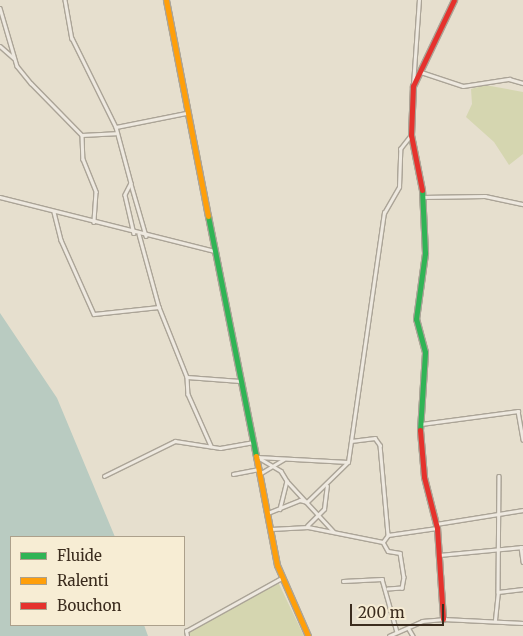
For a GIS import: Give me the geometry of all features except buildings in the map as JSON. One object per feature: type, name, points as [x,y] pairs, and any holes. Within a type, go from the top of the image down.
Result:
[{"type":"main road","points":[[166,0],[186,113],[216,251],[280,579],[308,636]]},
{"type":"main road","points":[[443,619],[437,526],[424,477],[421,424],[425,352],[416,319],[425,253],[421,197],[411,135],[413,86],[454,0]]},
{"type":"street","points":[[66,0],[72,38],[116,127],[115,133],[146,236]]},
{"type":"street","points":[[413,86],[420,0]]},
{"type":"street","points":[[0,8],[15,59],[30,83],[82,135],[83,159],[96,192],[94,222]]},
{"type":"street","points":[[0,46],[15,59]]},
{"type":"street","points":[[421,72],[463,86],[509,79],[523,83]]},
{"type":"street","points":[[116,127],[186,113]]},
{"type":"street","points":[[82,135],[115,133]]},
{"type":"street","points":[[307,502],[348,462],[384,213],[399,188],[400,150],[411,135]]},
{"type":"street","points":[[131,183],[125,196],[134,232]]},
{"type":"street","points":[[421,197],[485,196],[523,204]]},
{"type":"street","points":[[0,198],[146,236],[216,251]]},
{"type":"street","points":[[54,212],[61,240],[94,314],[159,307]]},
{"type":"street","points":[[139,234],[159,307],[187,377],[184,380],[211,446]]},
{"type":"street","points":[[187,377],[240,381]]},
{"type":"street","points":[[421,424],[518,411],[523,440]]},
{"type":"street","points":[[351,441],[375,438],[380,445],[388,535],[383,542]]},
{"type":"street","points":[[104,476],[169,443],[183,440],[211,446],[254,442]]},
{"type":"street","points":[[257,458],[348,462]]},
{"type":"street","points":[[257,458],[274,466],[335,533]]},
{"type":"street","points":[[234,474],[260,471],[284,460]]},
{"type":"street","points":[[495,620],[500,548],[500,476]]},
{"type":"street","points":[[280,509],[287,481]]},
{"type":"street","points":[[307,527],[319,515],[327,484]]},
{"type":"street","points":[[268,513],[300,500],[307,502]]},
{"type":"street","points":[[388,535],[501,512],[523,510]]},
{"type":"street","points":[[271,529],[307,527],[383,542],[388,550],[400,553],[404,577],[402,588],[388,589]]},
{"type":"street","points":[[439,555],[522,547],[523,562]]},
{"type":"street","points":[[187,636],[186,631],[280,579]]},
{"type":"street","points":[[343,581],[382,579],[388,589],[397,632]]},
{"type":"street","points":[[498,592],[523,590]]},
{"type":"street","points":[[392,635],[422,622],[443,619],[495,620],[523,623]]},
{"type":"street","points":[[409,629],[413,636]]},
{"type":"green space","points":[[485,85],[523,92],[523,154],[509,165],[494,142],[466,117],[472,104],[471,89]]},
{"type":"green space","points":[[278,582],[304,636],[190,636],[190,632]]},
{"type":"shaded area","points":[[0,313],[57,398],[115,536],[10,536],[10,626],[144,626],[148,636],[0,636]]},
{"type":"traffic: fast","points":[[420,430],[425,352],[416,319],[425,253],[422,190]]},
{"type":"traffic: fast","points":[[208,216],[256,456]]},
{"type":"traffic: slow","points":[[166,0],[208,216]]},
{"type":"traffic: slow","points":[[256,456],[277,565],[308,636]]},
{"type":"traffic: jam","points":[[422,190],[411,135],[413,86],[454,0]]},
{"type":"traffic: jam","points":[[420,430],[424,477],[437,528],[443,619]]}]
